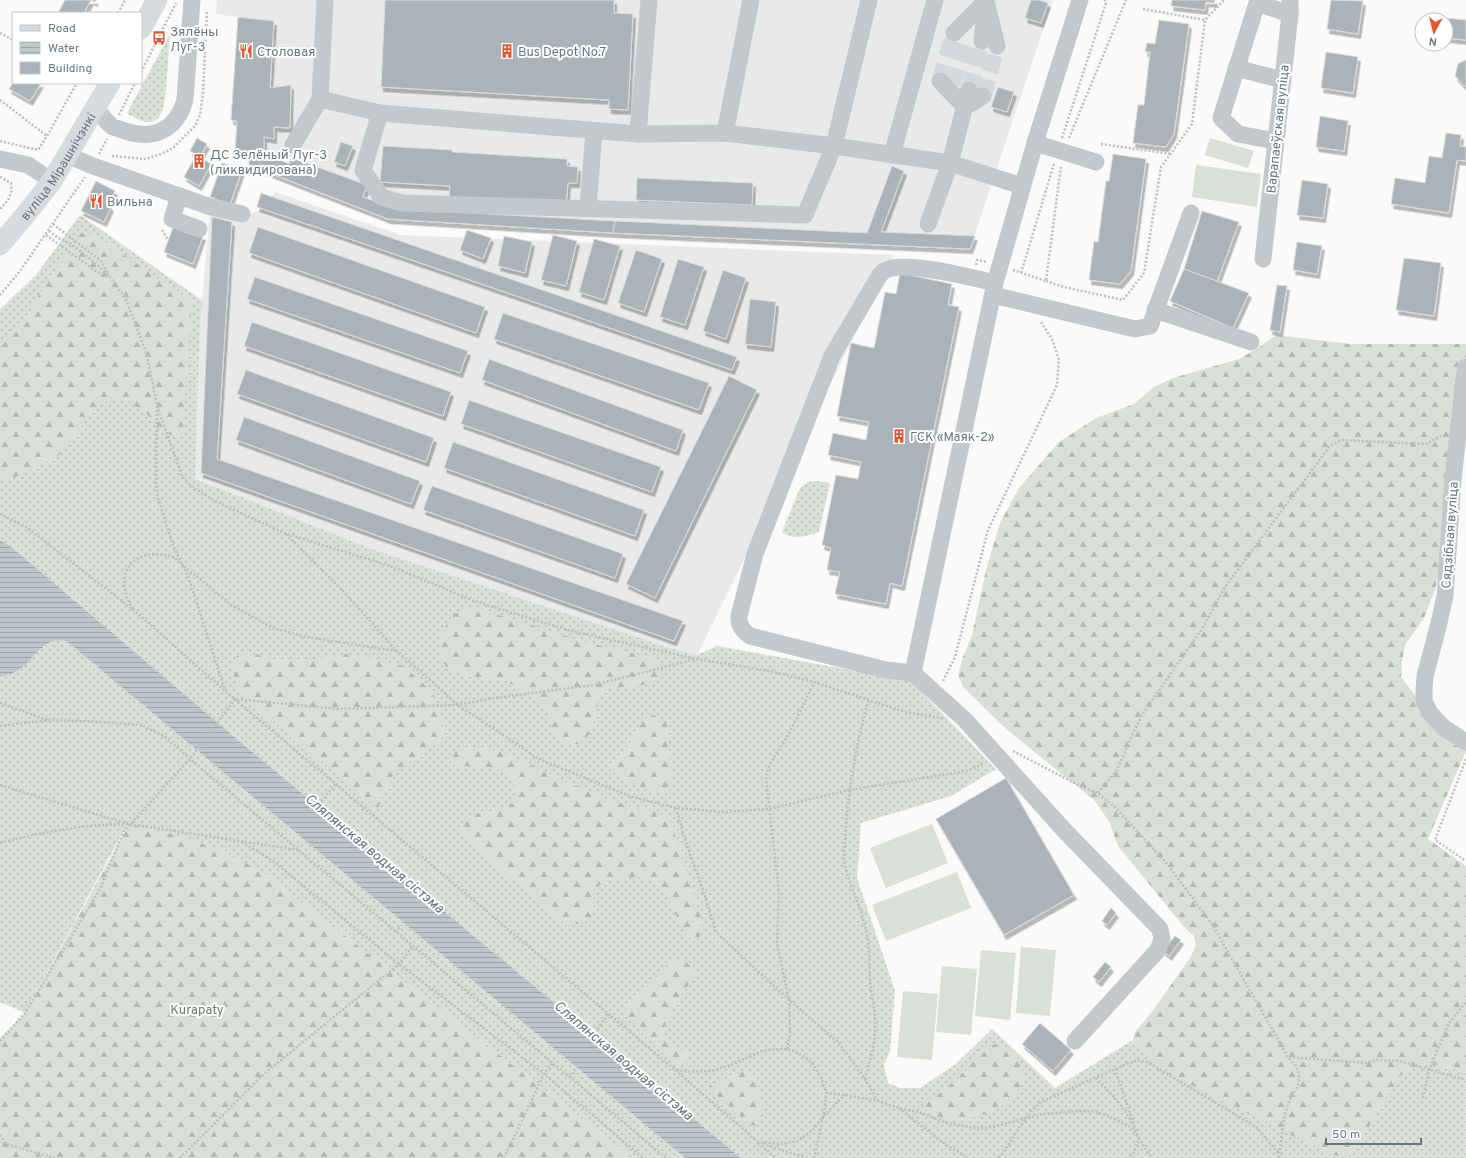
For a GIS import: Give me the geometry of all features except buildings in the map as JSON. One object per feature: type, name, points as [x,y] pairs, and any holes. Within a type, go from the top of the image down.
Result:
[{"type":"main road","points":[[142,27],[157,0]]},
{"type":"main road","name":"вуліца Мірашнічэнкі","points":[[0,245],[52,181],[109,84]]},
{"type":"street","points":[[96,109],[113,126],[131,133],[155,134],[165,130],[178,118],[183,109],[185,100],[192,0]]},
{"type":"street","points":[[293,145],[320,100],[325,0]]},
{"type":"street","points":[[638,134],[649,0]]},
{"type":"street","points":[[725,133],[751,0]]},
{"type":"street","points":[[380,113],[363,170],[381,197],[402,203],[805,215],[834,146],[869,0]]},
{"type":"street","points":[[892,155],[935,0]]},
{"type":"street","points":[[960,35],[986,0]]},
{"type":"street","points":[[986,0],[990,44]]},
{"type":"street","points":[[913,673],[994,289],[1022,186],[1080,0]]},
{"type":"street","points":[[1276,142],[1238,134],[1221,118],[1257,3],[1290,7]]},
{"type":"street","name":"Варапаеўская вуліца","points":[[1263,259],[1290,7]]},
{"type":"street","points":[[1236,68],[1283,80]]},
{"type":"street","points":[[946,83],[965,107]]},
{"type":"street","points":[[928,224],[950,163],[965,107],[976,93]]},
{"type":"street","points":[[320,100],[380,113],[638,134],[725,133],[834,146],[950,163],[1022,186]]},
{"type":"street","points":[[588,208],[594,131]]},
{"type":"street","points":[[1035,143],[1096,162]]},
{"type":"street","points":[[67,156],[211,207],[242,214]]},
{"type":"street","points":[[0,159],[28,165],[52,181]]},
{"type":"street","points":[[179,196],[172,219],[199,229]]},
{"type":"street","points":[[1075,1041],[1158,950],[1162,939],[1160,929],[1064,830],[965,720],[913,673],[886,670],[750,636],[743,631],[739,623],[739,616],[755,554],[832,356],[878,278],[884,271],[897,267],[913,266],[974,278],[994,289],[1135,329],[1150,326],[1191,213]]},
{"type":"street","points":[[1155,310],[1251,342]]},
{"type":"street","name":"Сядзібная вуліца","points":[[1466,367],[1464,379],[1463,428],[1452,495],[1445,596],[1425,676],[1424,701],[1430,713],[1444,728],[1466,742]]},
{"type":"path","points":[[119,12],[125,0]]},
{"type":"path","points":[[142,70],[178,0]]},
{"type":"path","points":[[1046,281],[1063,151],[1126,0]]},
{"type":"path","points":[[974,278],[977,260],[1064,287],[1124,300],[1144,273],[1162,167],[1192,124],[1205,20],[1224,0]]},
{"type":"path","points":[[1143,9],[1205,20]]},
{"type":"path","points":[[0,33],[12,39]]},
{"type":"path","points":[[0,141],[38,150],[77,84]]},
{"type":"path","points":[[0,294],[20,271],[49,231],[92,166],[135,84]]},
{"type":"path","points":[[0,100],[47,136]]},
{"type":"path","points":[[1101,144],[1171,154]]},
{"type":"path","points":[[0,177],[11,183],[12,192],[8,200],[0,209]]},
{"type":"path","points":[[53,224],[101,261],[110,277],[126,299],[147,355],[158,406],[182,476],[191,486],[213,500],[284,532],[393,567],[474,601],[571,631],[697,659],[774,672],[814,682],[905,712],[939,718],[965,720]]},
{"type":"path","points":[[49,231],[58,238],[70,243],[110,277]]},
{"type":"path","points":[[46,235],[97,272],[110,277]]},
{"type":"path","points":[[943,681],[955,657],[988,530],[1057,385],[1058,360],[1052,339],[1039,319]]},
{"type":"path","points":[[158,406],[156,487],[163,516],[189,579],[225,690]]},
{"type":"path","points":[[1098,793],[1117,770],[1144,712],[1202,629],[1225,587],[1330,446],[1341,440],[1426,444],[1463,428]]},
{"type":"path","points":[[0,514],[26,527],[135,611],[235,699],[674,1069],[776,1158]]},
{"type":"path","points":[[284,532],[343,591],[397,651],[458,705],[539,758],[629,796],[676,808],[723,812],[769,809],[849,790],[966,771],[977,767],[995,752],[1006,747],[1082,787],[1098,793],[1116,808],[1168,865],[1212,924],[1288,1057],[1298,1070],[1299,1080],[1289,1101],[1284,1118],[1279,1158]]},
{"type":"path","points":[[135,611],[125,593],[125,574],[132,562],[145,555],[164,555],[173,558],[230,604],[273,628],[306,637],[397,651]]},
{"type":"path","points":[[235,699],[338,709],[458,705],[494,698],[594,685],[697,659]]},
{"type":"path","points":[[937,678],[948,686]]},
{"type":"path","points":[[787,1049],[790,1034],[789,1000],[777,944],[779,893],[766,779],[767,769],[770,762],[787,736],[814,682]]},
{"type":"path","points":[[0,1040],[25,1013],[100,889],[124,831],[190,759],[235,699]]},
{"type":"path","points":[[865,1079],[873,1054],[876,1032],[875,1015],[871,991],[865,924],[845,870],[844,859],[849,790],[856,750],[869,699]]},
{"type":"path","points":[[0,703],[49,720]]},
{"type":"path","points":[[0,726],[49,720],[86,721],[141,725],[164,736],[413,946]]},
{"type":"path","points":[[1466,759],[1435,840],[1466,861]]},
{"type":"path","points":[[321,801],[336,784]]},
{"type":"path","points":[[0,785],[130,824],[298,850]]},
{"type":"path","points":[[676,808],[686,843],[716,932],[789,1000],[839,1043],[865,1079],[878,1101]]},
{"type":"path","points":[[0,843],[43,832],[103,824],[130,824]]},
{"type":"path","points":[[242,842],[273,861],[400,964],[544,1074],[643,1158]]},
{"type":"path","points":[[396,932],[402,925]]},
{"type":"path","points":[[396,932],[413,946]]},
{"type":"path","points":[[396,932],[666,1158]]},
{"type":"path","points":[[180,1158],[265,1073],[400,964],[413,946]]},
{"type":"path","points":[[1423,1098],[1429,1070],[1449,1023],[1466,1002]]},
{"type":"path","points":[[595,1032],[609,1014]]},
{"type":"path","points":[[674,1069],[688,1072],[711,1071],[731,1065],[762,1051],[775,1049],[787,1049],[805,1057],[812,1063],[821,1077],[826,1093],[825,1108],[814,1158]]},
{"type":"path","points":[[1288,1057],[1366,1063],[1377,1060],[1400,1061],[1466,1080]]},
{"type":"path","points":[[999,1158],[1025,1119],[1041,1102],[1137,1060],[1147,1062],[1258,1129],[1280,1154]]},
{"type":"path","points":[[504,1158],[544,1074],[553,1063]]},
{"type":"path","points":[[1115,1069],[1139,1139],[1133,1154],[1129,1158]]},
{"type":"path","points":[[570,1077],[576,1070]]},
{"type":"path","points":[[1096,1078],[1120,1104],[1129,1118],[1139,1139]]},
{"type":"path","points":[[826,1093],[878,1101],[899,1108],[922,1113],[947,1123],[974,1128],[988,1128],[1043,1114],[1080,1111],[1096,1112],[1109,1116],[1131,1127],[1152,1158]]},
{"type":"path","points":[[758,1142],[782,1144],[797,1141],[812,1131],[836,1103],[846,1095]]},
{"type":"path","points":[[899,1108],[942,1142],[968,1158]]},
{"type":"path","points":[[0,1135],[6,1144],[56,1158]]},
{"type":"path","points":[[758,1142],[807,1158]]},
{"type":"shaded area","points":[[217,0],[1053,0],[970,249],[613,233],[388,219],[249,165],[249,154],[235,153],[237,121],[231,120],[238,17],[216,14]]},
{"type":"shaded area","points":[[275,192],[401,235],[894,255],[697,655],[673,649],[372,549],[194,479],[200,321],[211,201],[249,214],[264,209]]},
{"type":"green space","points":[[170,34],[163,108],[160,115],[155,120],[149,122],[139,120],[127,113]]},
{"type":"green space","points":[[1210,138],[1254,151],[1248,168],[1205,155]]},
{"type":"green space","points":[[1196,165],[1261,174],[1257,207],[1192,197]]},
{"type":"green space","points":[[80,215],[203,301],[200,321],[195,479],[372,549],[673,649],[697,655],[717,646],[911,681],[996,769],[951,796],[861,823],[857,878],[895,991],[890,1051],[884,1065],[888,1083],[900,1088],[920,1088],[956,1064],[992,1029],[1055,1088],[1133,1040],[1136,1047],[1398,1078],[1405,1071],[1413,1067],[1421,1065],[1439,1066],[1466,1073],[1466,1158],[741,1158],[238,740],[14,549],[0,540],[0,309],[36,275]]},
{"type":"green space","points":[[81,233],[95,235],[192,301],[183,432],[177,436],[164,433],[149,416],[129,401],[111,401],[100,404],[89,414],[79,431],[58,456],[21,475],[0,481],[0,347],[24,321],[44,287]]},
{"type":"green space","points":[[1276,335],[1351,344],[1466,344],[1466,365],[1450,518],[1435,590],[1424,618],[1405,645],[1401,677],[1430,714],[1466,743],[1466,751],[1428,839],[1466,866],[1466,1073],[1434,1065],[1418,1066],[1403,1072],[1357,1146],[1347,1154],[1341,1156],[1329,1154],[1185,1082],[1136,1047],[1133,1040],[1135,1032],[1151,1013],[1190,958],[1196,946],[1194,936],[1184,927],[1118,846],[1109,821],[1094,800],[1006,729],[963,687],[958,675],[963,657],[972,635],[986,570],[1000,523],[1019,488],[1059,442],[1096,418],[1134,404],[1154,387],[1173,378],[1239,359]]},
{"type":"green space","points":[[815,481],[830,483],[819,532],[800,537],[786,535],[782,532],[800,488],[808,482]]},
{"type":"green space","points":[[473,607],[589,643],[649,657],[659,665],[659,676],[649,684],[631,687],[613,687],[600,694],[592,731],[580,744],[567,745],[554,737],[548,714],[534,698],[506,681],[466,676],[447,669],[440,655],[439,643],[442,631],[454,614]]},
{"type":"green space","points":[[56,640],[61,640],[70,644],[685,1158],[633,1158],[264,873],[130,824],[123,832],[25,1013],[0,1002],[0,677],[18,670],[43,648]]},
{"type":"green space","points":[[249,652],[271,659],[293,661],[318,659],[346,654],[382,660],[404,666],[430,690],[441,711],[444,735],[439,743],[424,751],[396,774],[383,793],[378,809],[261,711],[238,689],[232,670],[236,656]]},
{"type":"green space","points":[[653,715],[663,719],[667,725],[672,782],[670,790],[666,794],[637,786],[611,772],[609,768],[635,736],[644,718]]},
{"type":"green space","points":[[462,749],[492,749],[516,758],[582,789],[616,802],[661,813],[670,821],[702,920],[699,937],[693,939],[686,935],[665,893],[654,881],[630,877],[604,881],[594,891],[593,912],[584,923],[578,924],[562,922],[464,839],[460,828],[464,819],[474,815],[508,807],[515,799],[515,794],[514,786],[509,778],[495,769],[479,766],[454,766],[450,760],[455,751]]},
{"type":"green space","name":"Kurapaty","points":[[129,824],[183,837],[228,853],[264,873],[633,1158],[0,1158],[0,1038],[25,1013]]},
{"type":"green space","points":[[932,824],[948,863],[886,888],[870,848]]},
{"type":"green space","points":[[957,872],[971,908],[886,941],[872,905]]},
{"type":"green space","points":[[1021,947],[1056,950],[1050,1016],[1016,1013]]},
{"type":"green space","points":[[981,950],[1016,953],[1010,1020],[975,1016]]},
{"type":"green space","points":[[677,960],[686,962],[695,970],[693,979],[672,1011],[662,1033],[668,1043],[689,1054],[688,1062],[679,1064],[655,1046],[625,1014],[626,1008],[665,967]]},
{"type":"green space","points":[[942,966],[977,969],[971,1035],[936,1032]]},
{"type":"green space","points":[[903,991],[938,994],[932,1060],[897,1057]]},
{"type":"green space","points":[[997,1044],[1015,1053],[1021,1064],[1023,1075],[1022,1084],[1012,1099],[995,1110],[961,1121],[943,1118],[927,1112],[924,1105],[927,1099],[938,1095],[959,1077],[987,1046]]},
{"type":"green space","points":[[746,1071],[755,1075],[763,1103],[762,1121],[756,1126],[748,1124],[708,1087]]},
{"type":"water","points":[[0,540],[14,549],[238,740],[741,1158],[685,1158],[70,644],[63,641],[50,643],[44,646],[23,667],[0,677]]},
{"type":"tunnel","points":[[940,81],[954,33]]},
{"type":"tunnel","points":[[952,85],[966,37]]},
{"type":"tunnel","points":[[969,90],[982,41]]},
{"type":"tunnel","points":[[983,96],[997,46]]},
{"type":"place","name":"Зялёны Луг-3","points":[[159,38]]},
{"type":"place","name":"Столовая","points":[[246,51]]},
{"type":"place","name":"Bus Depot No.7","points":[[507,51]]},
{"type":"place","name":"ДС Зелёный Луг-3 (ликвидирована)","points":[[199,161]]},
{"type":"place","name":"Вильна","points":[[96,201]]},
{"type":"place","name":"ГСК «Маяк-2»","points":[[899,436]]},
{"type":"water label","name":"Сляпянская водная сістэма","points":[[375,853]]},
{"type":"water label","name":"Сляпянская водная сістэма","points":[[624,1060]]}]
